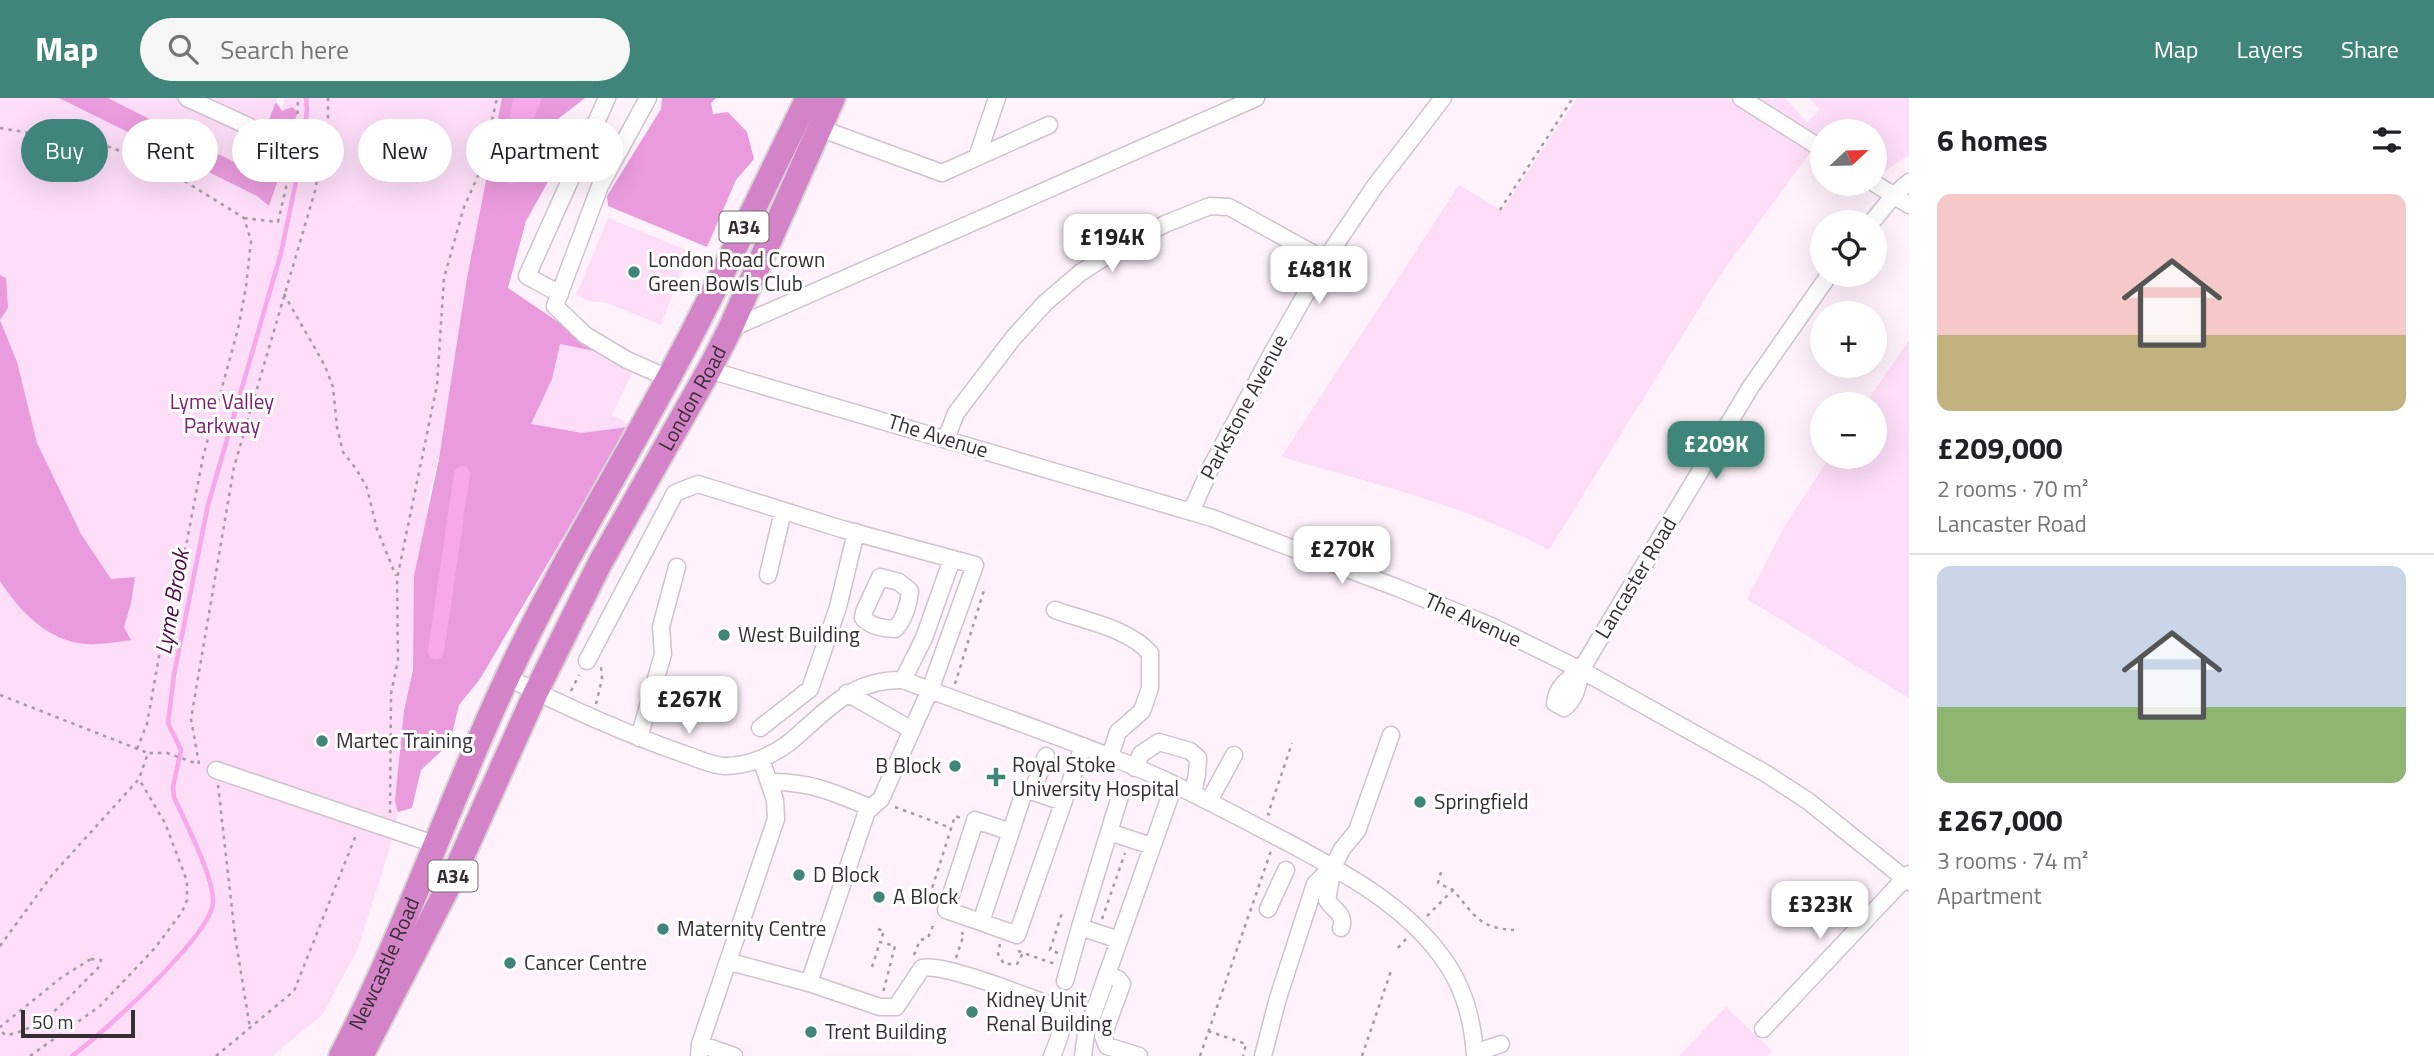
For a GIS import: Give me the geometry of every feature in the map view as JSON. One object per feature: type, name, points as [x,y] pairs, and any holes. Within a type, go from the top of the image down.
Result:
[{"type":"highway","name":"London Road","points":[[507,677],[549,592],[674,368],[808,98]]},
{"type":"highway","name":"London Road","points":[[536,692],[600,563],[730,329],[833,98]]},
{"type":"highway","points":[[674,368],[709,370]]},
{"type":"highway","name":"Newcastle Road","points":[[341,1056],[387,960],[507,677]]},
{"type":"highway","name":"Newcastle Road","points":[[361,1056],[452,879],[536,692]]},
{"type":"street","points":[[187,98],[234,119]]},
{"type":"street","points":[[560,293],[527,276],[607,98]]},
{"type":"street","points":[[648,98],[600,186],[555,306],[584,335],[627,360],[674,368]]},
{"type":"street","points":[[977,157],[997,98]]},
{"type":"street","points":[[730,329],[1256,98]]},
{"type":"street","name":"Parkstone Avenue","points":[[1191,512],[1211,467],[1325,260],[1375,186],[1443,98]]},
{"type":"street","points":[[1741,98],[1810,141]]},
{"type":"street","points":[[819,128],[942,173],[1049,125]]},
{"type":"street","points":[[1882,210],[1909,182]]},
{"type":"street","points":[[1887,191],[1909,205]]},
{"type":"street","points":[[946,439],[956,413],[1014,337],[1045,303],[1117,249],[1165,224],[1210,206],[1221,205],[1325,260]]},
{"type":"street","name":"Lancaster Road","points":[[1581,670],[1750,388],[1821,287]]},
{"type":"street","name":"The Avenue","points":[[709,370],[1191,512],[1409,592],[1490,626],[1581,670],[1765,773],[1808,801],[1908,878]]},
{"type":"street","points":[[587,661],[675,493],[698,484],[975,565],[930,690],[875,804],[867,811],[809,983]]},
{"type":"street","points":[[768,575],[783,511]]},
{"type":"street","points":[[760,728],[810,689],[838,607],[856,532]]},
{"type":"street","points":[[903,680],[925,638],[952,559]]},
{"type":"street","points":[[639,738],[663,654],[661,627],[677,567]]},
{"type":"street","points":[[909,600],[953,623]]},
{"type":"street","points":[[1055,610],[1113,630],[1142,644],[1150,653],[1150,688],[1142,711],[1118,732],[1110,756]]},
{"type":"street","points":[[507,677],[639,738],[723,766],[761,759],[787,744],[847,693],[871,683],[903,680],[952,697],[1110,756],[1193,793],[1333,867],[1381,898],[1417,928],[1443,957],[1461,989],[1473,1028],[1475,1054],[1501,1044]]},
{"type":"street","points":[[847,693],[912,730]]},
{"type":"street","points":[[1341,928],[1344,921],[1342,915],[1327,900],[1333,867],[1342,849],[1357,831],[1391,735]]},
{"type":"street","points":[[1135,768],[1141,754],[1159,741],[1190,751],[1198,758],[1193,793]]},
{"type":"street","points":[[1011,832],[975,820],[946,910],[1017,935],[1083,746]]},
{"type":"street","points":[[1209,801],[1234,755]]},
{"type":"street","points":[[1032,792],[1046,756]]},
{"type":"street","points":[[734,1056],[700,1050],[776,819],[775,800],[761,759]]},
{"type":"street","points":[[216,770],[434,844]]},
{"type":"street","points":[[770,782],[794,781],[818,786],[875,804]]},
{"type":"street","points":[[1083,1056],[1086,1034],[1107,974],[1112,937],[1145,843],[1174,785]]},
{"type":"street","points":[[981,922],[1025,789],[1063,802]]},
{"type":"street","points":[[1065,981],[1121,793]]},
{"type":"street","points":[[1109,832],[1145,843]]},
{"type":"street","points":[[1263,1056],[1278,998],[1315,884],[1333,867]]},
{"type":"street","points":[[1268,909],[1286,870]]},
{"type":"street","points":[[1763,1029],[1908,878]]},
{"type":"street","points":[[1080,927],[1112,937]]},
{"type":"street","points":[[730,962],[809,983],[880,1007],[896,1007],[922,968],[932,966],[951,971],[1059,1008],[1063,1016],[1060,1037],[1052,1056]]},
{"type":"street","points":[[1107,974],[1122,984],[1104,1042],[1107,1046],[1139,1056]]},
{"type":"street","points":[[1763,1002],[1777,1014]]},
{"type":"path","points":[[0,128],[30,133],[67,132],[102,143],[157,164],[244,218],[278,222],[297,140],[298,98]]},
{"type":"path","points":[[199,764],[191,719],[234,467],[315,191],[328,121],[328,98]]},
{"type":"path","points":[[390,828],[391,694],[398,660],[397,579],[437,385],[444,278],[464,207],[481,169],[497,98]]},
{"type":"path","points":[[1500,211],[1573,98]]},
{"type":"path","points":[[137,749],[147,724],[168,606],[186,546],[203,457],[238,329],[251,240],[244,218]]},
{"type":"path","points":[[284,294],[325,366],[332,387],[343,452],[367,488],[377,529],[397,579]]},
{"type":"path","points":[[952,697],[988,578]]},
{"type":"path","points":[[566,705],[587,661],[601,666],[602,680],[591,717]]},
{"type":"path","points":[[0,695],[148,753],[167,753],[191,761]]},
{"type":"path","points":[[1272,818],[1273,816],[1268,814],[1292,743]]},
{"type":"path","points":[[0,946],[52,875],[139,779],[148,753]]},
{"type":"path","points":[[216,770],[235,936],[250,1028]]},
{"type":"path","points":[[30,1056],[100,1006],[155,948],[183,912],[187,900],[187,881],[165,822],[139,779]]},
{"type":"path","points":[[875,804],[951,828]]},
{"type":"path","points":[[216,1056],[295,991],[363,819]]},
{"type":"path","points":[[1112,937],[1109,922],[1102,920],[1127,846],[1135,848],[1145,843]]},
{"type":"path","points":[[1200,1056],[1272,848]]},
{"type":"path","points":[[1441,872],[1438,883],[1453,890],[1485,925],[1514,930]]},
{"type":"path","points":[[1429,914],[1453,890]]},
{"type":"path","points":[[872,967],[884,931],[878,929]]},
{"type":"path","points":[[1004,931],[998,954],[1000,960],[1004,964],[1017,964],[1023,953]]},
{"type":"path","points":[[1398,948],[1412,933]]},
{"type":"path","points":[[951,971],[964,934]]},
{"type":"path","points":[[880,943],[895,946],[880,1007]]},
{"type":"path","points":[[91,959],[101,960],[98,968],[57,1008],[23,1030],[5,1035],[1,1031],[1,1027],[37,996],[91,959]]},
{"type":"path","points":[[1362,1056],[1392,968]]},
{"type":"path","points":[[1082,992],[1088,990]]},
{"type":"path","points":[[1208,1031],[1246,1044],[1242,1056]]},
{"type":"green space","name":"Lyme Valley Parkway","points":[[0,98],[59,98],[101,119],[21,119],[21,182],[108,182],[108,122],[122,129],[122,182],[218,182],[218,177],[257,196],[261,182],[344,182],[344,119],[279,119],[285,98],[537,98],[531,119],[466,119],[466,182],[512,182],[485,271],[428,499],[398,812],[389,850],[357,951],[322,1015],[272,1056],[0,1056]]},
{"type":"green space","points":[[108,98],[277,98],[268,119],[232,119],[232,161],[218,154],[218,119],[149,119]]},
{"type":"green space","points":[[1577,98],[1727,98],[1810,149],[1810,153],[1720,275],[1549,550],[1517,534],[1451,508],[1281,457],[1459,185],[1502,211]]},
{"type":"green space","points":[[1761,98],[1772,101],[1785,98],[1807,122],[1810,119],[1810,135]]},
{"type":"green space","points":[[1809,98],[1909,98],[1909,155],[1887,170],[1887,119],[1810,119],[1820,110]]},
{"type":"green space","name":"London Road Crown Green Bowls Club","points":[[608,218],[689,251],[661,325],[605,302],[592,302],[576,295]]},
{"type":"green space","points":[[547,314],[604,353],[634,369],[612,415],[629,424],[619,443],[512,433]]},
{"type":"green space","points":[[1909,340],[1909,698],[1747,599],[1787,522],[1822,469],[1887,469],[1887,392],[1873,392],[1883,378],[1887,378],[1887,372]]},
{"type":"green space","points":[[1726,1007],[1772,1051],[1767,1056],[1679,1056]]},
{"type":"shaded area","points":[[59,98],[108,98],[149,119],[122,119],[122,129],[108,122],[108,119],[101,119]]},
{"type":"shaded area","points":[[502,98],[585,98],[558,119],[498,119]]},
{"type":"shaded area","points":[[513,98],[542,98],[534,119],[510,119]]},
{"type":"shaded area","points":[[662,98],[716,98],[711,103],[713,114],[728,112],[747,132],[754,159],[736,180],[707,247],[608,206],[607,196],[616,182],[623,182],[623,170],[661,109]]},
{"type":"shaded area","points":[[276,102],[282,111],[292,107],[298,112],[295,119],[269,119]]},
{"type":"shaded area","points":[[218,154],[232,161],[232,182],[277,182],[269,206],[257,196],[218,177]]},
{"type":"shaded area","points":[[486,182],[548,182],[526,221],[508,288],[604,353],[560,344],[552,379],[531,424],[582,433],[628,427],[480,679],[459,705],[450,743],[421,770],[412,808],[398,812],[395,801],[404,711],[413,670],[414,576],[439,459],[467,278]]},
{"type":"shaded area","points":[[0,275],[6,278],[8,308],[0,320]]},
{"type":"shaded area","points":[[0,320],[17,362],[37,443],[81,534],[111,579],[135,577],[124,627],[131,640],[86,644],[59,637],[26,614],[0,581]]},
{"type":"waterway","name":"Lyme Brook","points":[[72,1056],[129,1007],[176,960],[208,917],[213,902],[204,864],[174,797],[173,787],[181,750],[168,723],[174,675],[208,505],[281,253],[303,148],[306,98]]},
{"type":"waterway","points":[[436,651],[462,474]]},
{"type":"place","name":"London Road Crown Green Bowls Club","points":[[634,272]]},
{"type":"place","name":"West Building","points":[[724,635]]},
{"type":"place","name":"Martec Training","points":[[322,741]]},
{"type":"place","name":"B Block","points":[[955,766]]},
{"type":"place","name":"Royal Stoke University Hospital","points":[[996,777]]},
{"type":"place","name":"Springfield","points":[[1420,802]]},
{"type":"place","name":"D Block","points":[[799,875]]},
{"type":"place","name":"A Block","points":[[879,897]]},
{"type":"place","name":"Maternity Centre","points":[[663,929]]},
{"type":"place","name":"Cancer Centre","points":[[510,963]]},
{"type":"place","name":"Kidney Unit Renal Building","points":[[972,1012]]},
{"type":"place","name":"Trent Building","points":[[811,1032]]}]
